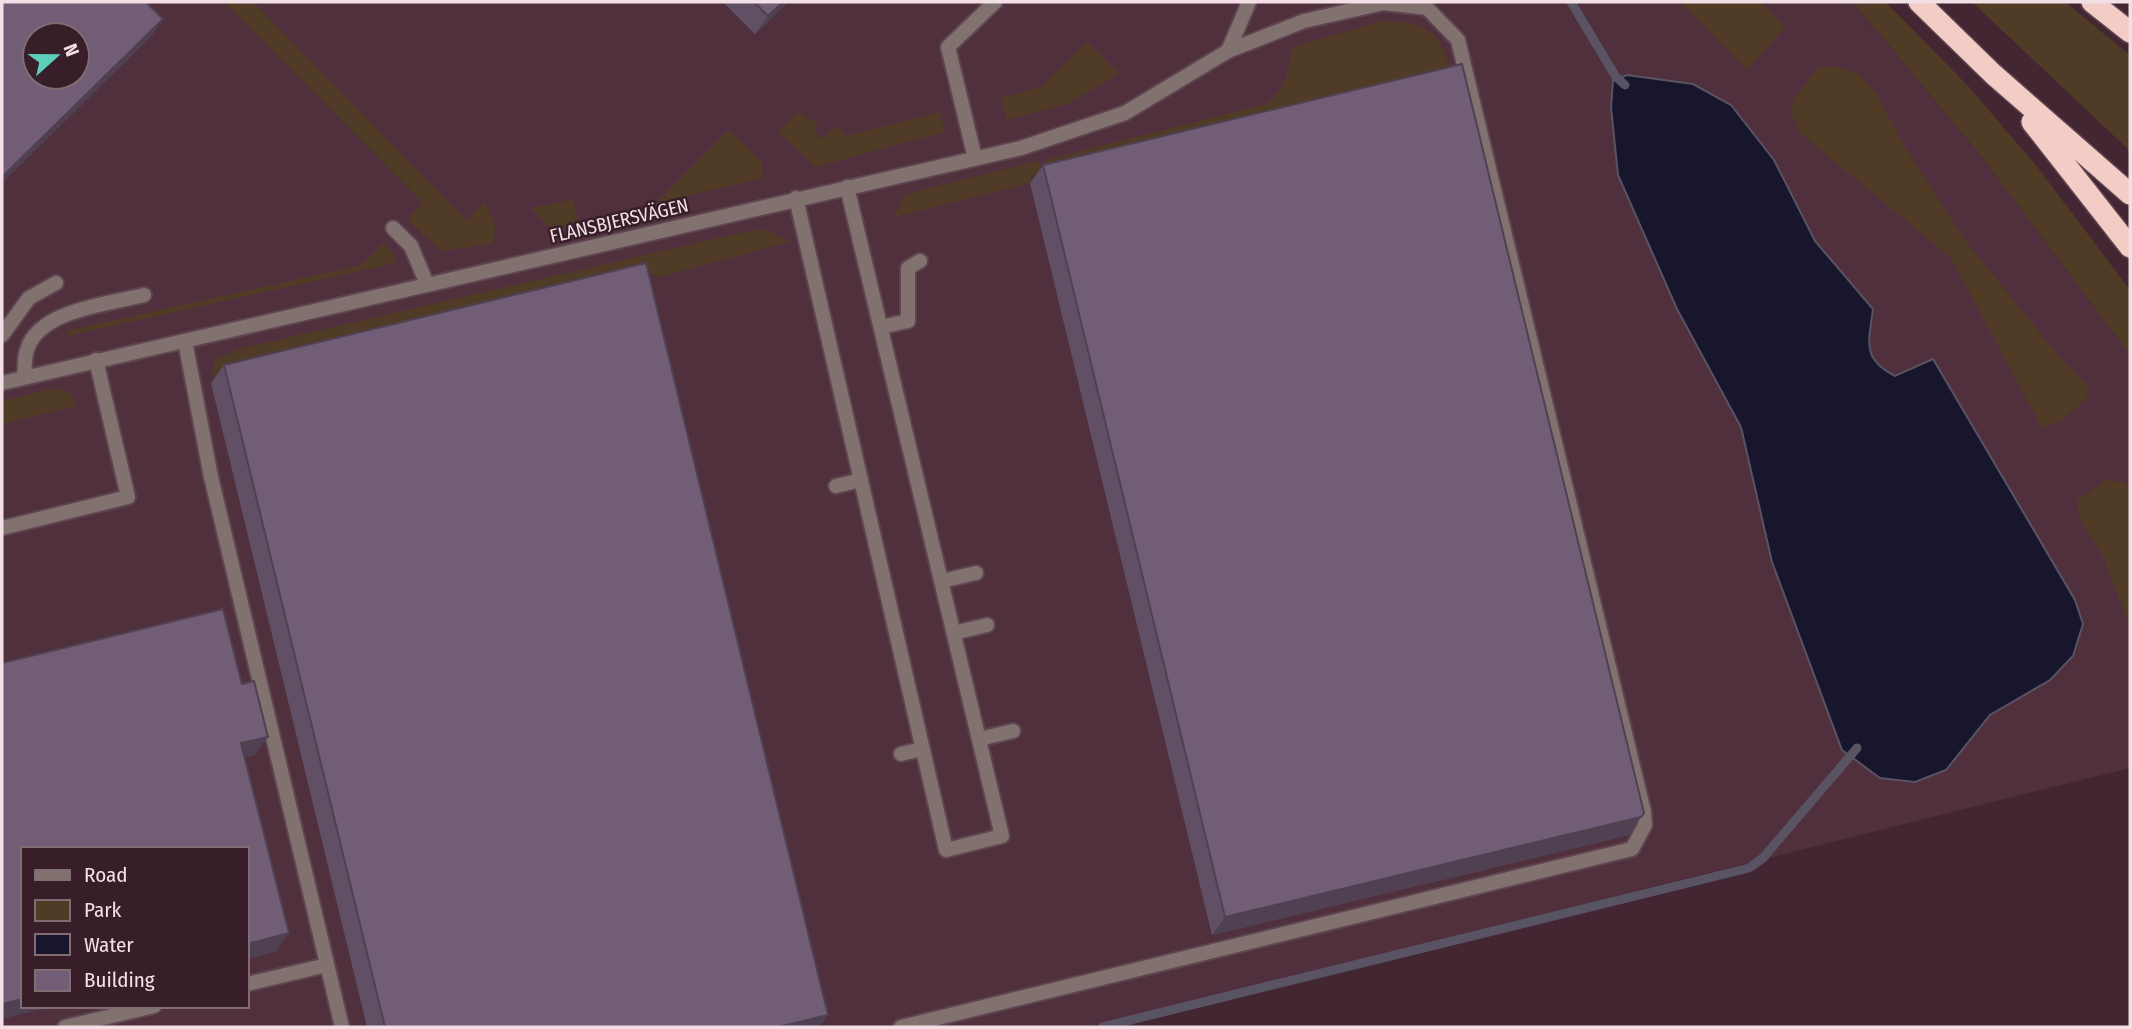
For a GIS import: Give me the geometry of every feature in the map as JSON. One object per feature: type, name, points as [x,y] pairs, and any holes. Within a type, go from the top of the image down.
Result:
[{"type":"highway","points":[[1919,2],[1993,74],[2130,194]]},
{"type":"highway","points":[[2092,2],[2130,33]]},
{"type":"highway","points":[[1993,74],[2130,247]]},
{"type":"street","points":[[975,158],[948,47],[995,2]]},
{"type":"street","points":[[1228,51],[1249,2]]},
{"type":"street","name":"FLANSBJERSVÄGEN","points":[[2,383],[1021,148],[1125,113],[1228,51],[1304,21],[1384,3],[1427,8],[1458,40],[1644,812],[1641,835],[1632,849],[901,1027]]},
{"type":"street","points":[[796,198],[946,850],[1002,836],[847,187]]},
{"type":"street","points":[[393,228],[411,246],[426,284]]},
{"type":"street","points":[[881,327],[908,321],[908,268],[920,261]]},
{"type":"street","points":[[2,335],[29,298],[56,283]]},
{"type":"street","points":[[24,377],[27,349],[37,331],[55,317],[144,295]]},
{"type":"street","points":[[186,341],[211,477],[342,1027]]},
{"type":"street","points":[[2,528],[128,497],[96,360]]},
{"type":"street","points":[[836,486],[861,480]]},
{"type":"street","points":[[942,581],[976,573]]},
{"type":"street","points":[[954,633],[987,625]]},
{"type":"street","points":[[979,739],[1013,731]]},
{"type":"street","points":[[901,754],[922,749]]},
{"type":"street","points":[[248,984],[327,965]]},
{"type":"street","points":[[65,1027],[146,1008]]},
{"type":"shaded area","points":[[2,2],[1853,2],[1981,156],[2130,355],[2130,768],[1088,1027],[2,1027]]},
{"type":"green space","points":[[224,2],[253,2],[466,220],[484,203],[495,227],[492,244],[441,251],[407,219],[423,203]]},
{"type":"green space","points":[[1680,2],[1760,2],[1785,27],[1747,70]]},
{"type":"green space","points":[[1853,2],[1886,2],[1969,87],[2038,168],[2130,290],[2130,355],[1981,156]]},
{"type":"green space","points":[[1972,2],[2065,2],[2130,55],[2130,151]]},
{"type":"green space","points":[[1383,21],[1413,24],[1432,34],[1444,52],[1453,80],[1049,171],[1045,160],[1266,104],[1285,78],[1292,47]]},
{"type":"green space","points":[[1087,42],[1119,74],[1067,104],[1007,120],[1000,98],[1041,87]]},
{"type":"green space","points":[[1818,67],[1839,67],[1859,74],[1875,92],[1908,152],[1967,243],[2063,361],[2088,386],[2087,398],[2061,421],[2042,428],[1951,258],[1801,134],[1791,112],[1793,101]]},
{"type":"green space","points":[[798,112],[819,125],[814,130],[821,139],[837,127],[846,136],[940,112],[945,132],[815,167],[778,131]]},
{"type":"green space","points":[[729,130],[761,161],[764,178],[656,203]]},
{"type":"green space","points":[[1038,161],[1041,173],[1031,175],[1032,183],[894,217],[906,194]]},
{"type":"green space","points":[[573,199],[579,223],[551,228],[531,208]]},
{"type":"green space","points":[[753,230],[768,230],[790,242],[660,277],[642,272],[624,281],[214,377],[212,372],[216,358],[246,347]]},
{"type":"green space","points":[[384,243],[396,257],[396,263],[67,336],[66,331],[361,265]]},
{"type":"green space","points":[[54,388],[70,393],[77,406],[2,424],[2,401]]},
{"type":"green space","points":[[2105,480],[2124,482],[2130,491],[2130,628],[2105,561],[2080,518],[2077,501]]},
{"type":"water","points":[[1627,75],[1693,84],[1731,105],[1774,160],[1815,241],[1873,309],[1869,340],[1872,356],[1884,370],[1895,376],[1933,359],[2075,600],[2083,624],[2073,656],[2050,680],[1990,715],[1946,770],[1915,782],[1880,778],[1842,750],[1772,562],[1741,427],[1677,309],[1618,175],[1611,107],[1613,81]]},
{"type":"building","points":[[2,2],[146,2],[163,19],[91,90],[91,21],[21,21],[21,91],[90,91],[2,177]]},
{"type":"building","points":[[754,2],[783,2],[768,16]]},
{"type":"building","points":[[1462,64],[1644,813],[1641,817],[1225,917],[1043,165]]},
{"type":"building","points":[[646,263],[828,1015],[778,1027],[385,1027],[224,365]]},
{"type":"building","points":[[223,609],[242,684],[254,681],[268,737],[241,743],[289,933],[248,944],[248,847],[21,847],[21,999],[2,1004],[2,663]]},
{"type":"waterway","points":[[1571,2],[1616,77],[1625,85]]},
{"type":"waterway","points":[[1102,1027],[1749,868],[1763,858],[1857,748]]}]
